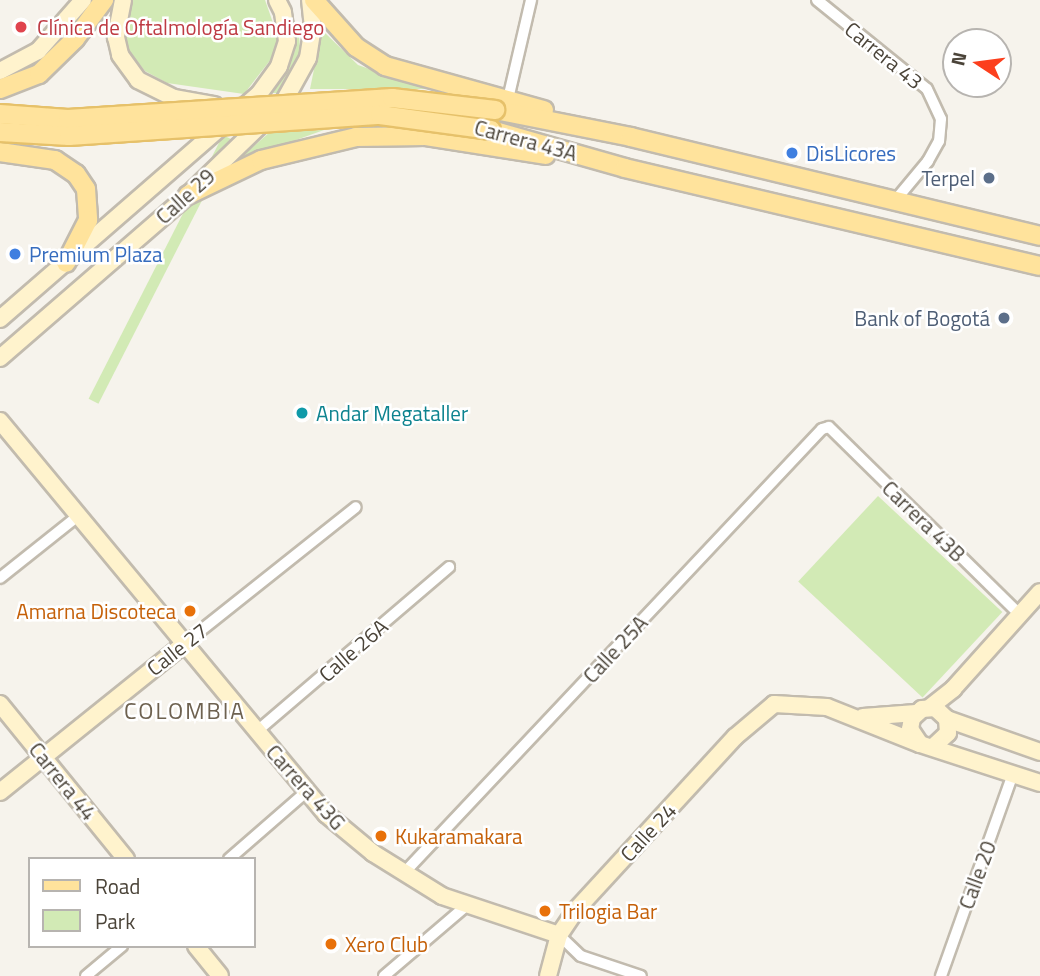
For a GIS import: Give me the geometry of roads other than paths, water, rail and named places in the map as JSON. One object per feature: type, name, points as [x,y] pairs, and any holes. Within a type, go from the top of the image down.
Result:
[{"type":"main road","points":[[0,89],[39,74],[75,39],[104,0]]},
{"type":"main road","points":[[312,0],[356,47],[385,66],[502,105]]},
{"type":"main road","name":"Carrera 43A","points":[[0,114],[57,119],[415,98],[502,105],[1040,236]]},
{"type":"main road","name":"Carrera 43A","points":[[0,132],[69,136],[380,115],[491,130],[625,167],[1040,266]]},
{"type":"main road","points":[[188,195],[280,154],[378,135],[426,136],[625,167]]},
{"type":"main road","points":[[0,152],[55,160],[76,174],[86,189],[88,220],[66,263]]},
{"type":"street","points":[[0,71],[38,51],[83,0]]},
{"type":"street","points":[[123,0],[116,37],[120,55],[138,80],[173,98],[230,107]]},
{"type":"street","name":"Calle 29","points":[[0,319],[234,118],[272,79],[287,41],[284,12],[277,0]]},
{"type":"street","name":"Calle 29","points":[[0,358],[188,195],[295,88],[311,44],[312,0]]},
{"type":"street","points":[[502,105],[531,0]]},
{"type":"street","name":"Carrera 43","points":[[817,0],[927,89],[941,119],[939,141],[928,161],[894,202]]},
{"type":"street","name":"Carrera 43G","points":[[0,421],[306,792],[348,833],[403,874],[466,906],[559,936],[581,956],[641,976]]},
{"type":"street","name":"Carrera 43B","points":[[829,427],[1020,615]]},
{"type":"street","name":"Calle 25A","points":[[403,874],[806,442],[829,427]]},
{"type":"street","name":"Calle 27","points":[[0,792],[356,507]]},
{"type":"street","points":[[0,579],[78,516]]},
{"type":"street","name":"Calle 26A","points":[[256,732],[449,567]]},
{"type":"street","points":[[927,745],[910,729],[923,710],[953,690],[1040,592]]},
{"type":"street","points":[[927,745],[945,739],[946,717],[953,690]]},
{"type":"street","name":"Calle 24","points":[[548,976],[559,936],[575,911],[736,737],[774,704],[795,702],[860,717]]},
{"type":"street","name":"Carrera 44","points":[[0,704],[124,857]]},
{"type":"street","points":[[860,717],[923,710],[1040,752]]},
{"type":"street","points":[[860,717],[927,745],[1040,783]]},
{"type":"street","name":"Calle 20","points":[[941,976],[1013,774]]},
{"type":"street","points":[[231,857],[306,792]]},
{"type":"street","points":[[384,976],[466,906]]},
{"type":"street","points":[[86,976],[120,948]]},
{"type":"street","points":[[198,948],[220,976]]},
{"type":"place","name":"Clínica de Oftalmología Sandiego","points":[[21,27]]},
{"type":"place","name":"DisLicores","points":[[792,153]]},
{"type":"place","name":"Terpel","points":[[989,178]]},
{"type":"place","name":"Premium Plaza","points":[[15,254]]},
{"type":"place","name":"Bank of Bogotá","points":[[1004,318]]},
{"type":"place","name":"Andar Megataller","points":[[302,413]]},
{"type":"place","name":"Amarna Discoteca","points":[[190,611]]},
{"type":"place","name":"Kukaramakara","points":[[381,836]]},
{"type":"place","name":"Trilogia Bar","points":[[545,911]]},
{"type":"place","name":"Xero Club","points":[[331,944]]},
{"type":"district","name":"COLOMBIA","points":[[185,711]]}]
